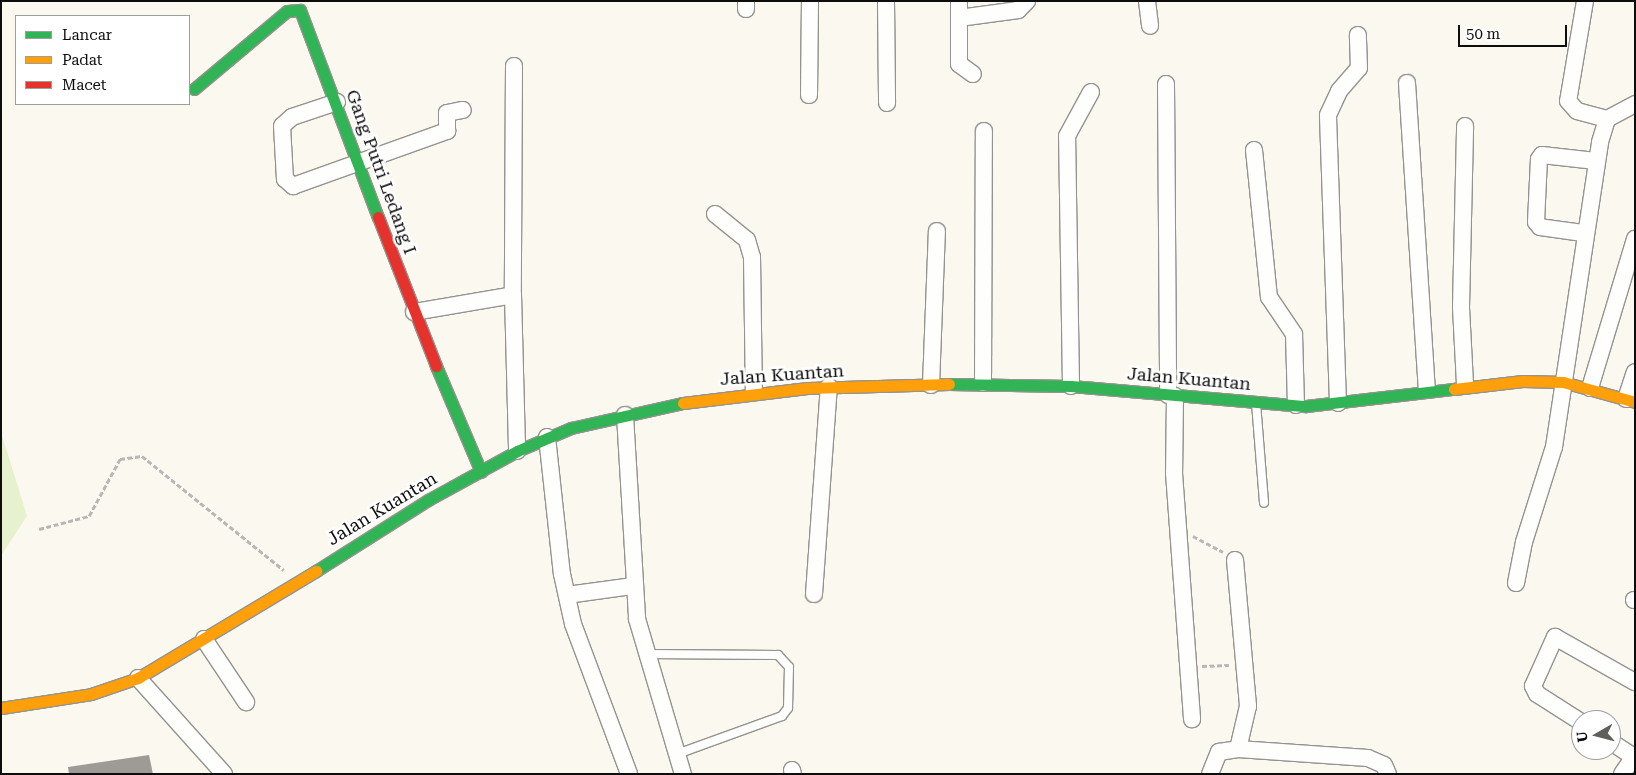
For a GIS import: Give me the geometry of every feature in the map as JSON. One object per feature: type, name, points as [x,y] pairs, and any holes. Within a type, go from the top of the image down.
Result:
[{"type":"street","points":[[809,95],[810,1]]},
{"type":"street","points":[[886,1],[887,103]]},
{"type":"street","points":[[959,1],[960,68],[973,74]]},
{"type":"street","points":[[959,18],[1018,10],[1027,1]]},
{"type":"street","points":[[1147,1],[1150,26]]},
{"type":"street","points":[[1585,1],[1568,101],[1577,111],[1607,119],[1635,104]]},
{"type":"street","name":"Gang Putri Ledang I","points":[[194,89],[264,29],[297,8],[337,102],[414,312],[481,472]]},
{"type":"street","points":[[1338,403],[1328,115],[1339,91],[1359,68],[1358,35]]},
{"type":"street","points":[[514,66],[513,295],[518,451]]},
{"type":"street","points":[[1407,83],[1427,389]]},
{"type":"street","points":[[1166,84],[1172,395],[1179,535],[1192,719]]},
{"type":"street","points":[[1072,386],[1067,136],[1091,92]]},
{"type":"street","points":[[337,102],[292,117],[282,126],[285,179],[297,186],[447,131],[447,113],[463,110]]},
{"type":"street","points":[[1516,584],[1524,542],[1554,447],[1583,233],[1596,161],[1607,119]]},
{"type":"street","points":[[1465,126],[1461,308],[1465,384]]},
{"type":"street","points":[[983,383],[984,131]]},
{"type":"street","points":[[1254,150],[1269,297],[1273,309],[1293,330],[1296,405]]},
{"type":"street","points":[[1583,233],[1540,228],[1536,222],[1539,160],[1542,155],[1596,161]]},
{"type":"street","points":[[715,214],[747,240],[752,257],[754,392]]},
{"type":"street","points":[[931,385],[937,231]]},
{"type":"street","points":[[1590,388],[1635,239]]},
{"type":"street","points":[[414,312],[513,295]]},
{"type":"street","points":[[1630,401],[1635,372]]},
{"type":"street","name":"Jalan Kuantan","points":[[1,708],[91,694],[138,678],[297,581],[518,451],[547,437],[625,415],[754,392],[829,387],[983,383],[1072,386],[1296,405],[1338,403],[1465,384],[1563,382],[1590,388],[1630,401]]},
{"type":"street","points":[[814,594],[829,387]]},
{"type":"street","points":[[625,415],[632,586],[645,654],[683,774]]},
{"type":"street","points":[[547,437],[567,595],[630,774]]},
{"type":"street","points":[[1235,560],[1248,712],[1238,749]]},
{"type":"street","points":[[567,595],[632,586]]},
{"type":"street","points":[[1571,716],[1537,694],[1533,686],[1555,637],[1635,682]]},
{"type":"street","points":[[204,639],[246,702]]},
{"type":"street","points":[[138,678],[224,774]]},
{"type":"street","points":[[1621,748],[1634,756],[1622,774]]},
{"type":"street","points":[[1210,774],[1219,752],[1238,749],[1368,758],[1384,765],[1388,774]]},
{"type":"lane","points":[[1256,403],[1264,502]]},
{"type":"lane","points":[[645,654],[778,655],[789,667],[788,708],[782,716],[677,754]]},
{"type":"path","points":[[39,529],[89,516],[120,459],[142,456],[297,581]]},
{"type":"path","points":[[1179,535],[1209,542],[1235,560]]},
{"type":"path","points":[[1188,667],[1244,665]]},
{"type":"green space","points":[[1,432],[27,516],[1,556]]},
{"type":"building","points":[[149,755],[153,774],[69,774],[68,767]]},
{"type":"traffic: fast","points":[[194,89],[287,11],[300,10],[378,217]]},
{"type":"traffic: fast","points":[[436,366],[481,472]]},
{"type":"traffic: fast","points":[[949,384],[1071,386],[1306,406],[1454,389]]},
{"type":"traffic: fast","points":[[316,571],[428,500],[517,451],[571,428],[683,403]]},
{"type":"traffic: slow","points":[[1454,389],[1523,381],[1563,382],[1635,402]]},
{"type":"traffic: slow","points":[[683,403],[807,388],[949,384]]},
{"type":"traffic: slow","points":[[1,708],[91,694],[138,678],[316,571]]},
{"type":"traffic: jam","points":[[378,217],[436,366]]}]
